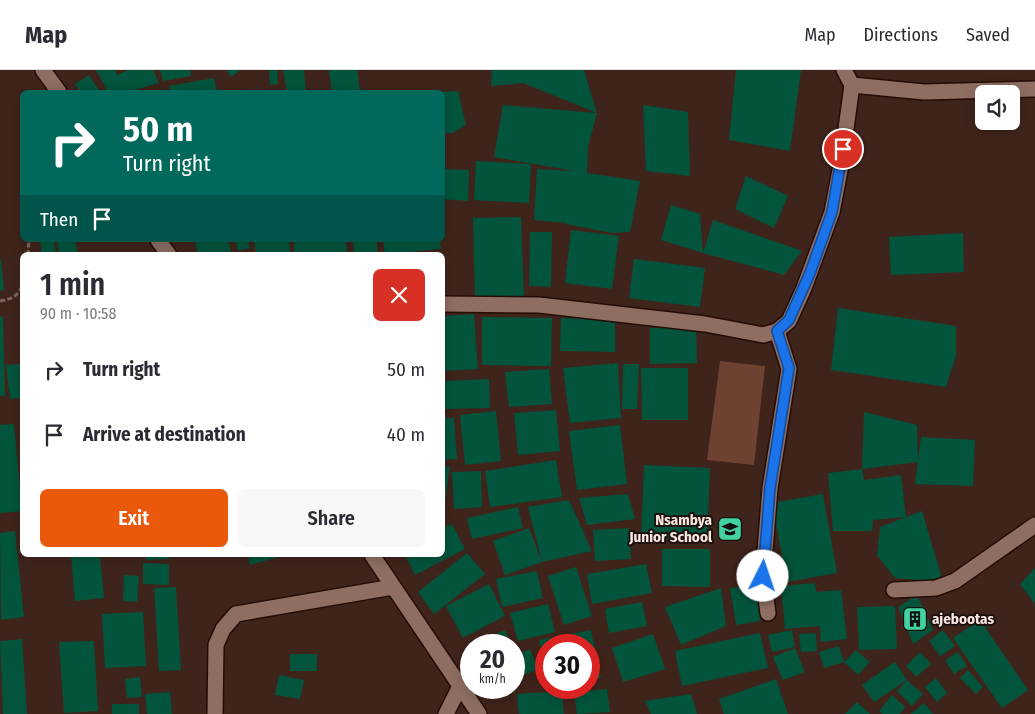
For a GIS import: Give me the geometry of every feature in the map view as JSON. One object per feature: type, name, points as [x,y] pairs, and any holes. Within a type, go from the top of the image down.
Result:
[{"type":"street","points":[[43,70],[58,90]]},
{"type":"street","points":[[445,304],[539,305],[705,324],[763,335],[777,331],[789,320],[832,212],[841,165],[852,85],[844,70]]},
{"type":"street","points":[[852,85],[924,92],[1035,89]]},
{"type":"street","points":[[768,613],[763,576],[770,488],[789,368],[777,331]]},
{"type":"street","points":[[894,590],[936,588],[955,581],[1035,525]]},
{"type":"street","points":[[373,557],[460,686],[446,714]]},
{"type":"street","points":[[215,714],[216,644],[223,629],[236,614],[393,587]]},
{"type":"street","points":[[469,699],[479,714]]},
{"type":"path","points":[[0,301],[12,299],[20,291]]},
{"type":"shaded area","points":[[720,361],[765,366],[754,465],[707,460]]},
{"type":"building","points":[[96,70],[115,70],[117,75],[128,70],[153,70],[159,83],[134,90],[107,90]]},
{"type":"building","points":[[160,70],[190,70],[191,76],[163,81]]},
{"type":"building","points":[[227,70],[240,70],[231,77]]},
{"type":"building","points":[[269,70],[277,70],[278,84],[270,85]]},
{"type":"building","points":[[283,70],[304,70],[306,90],[287,90]]},
{"type":"building","points":[[329,70],[357,70],[360,90],[332,90]]},
{"type":"building","points":[[492,70],[584,70],[597,113],[523,83],[491,86]]},
{"type":"building","points":[[736,70],[801,70],[790,151],[729,140]]},
{"type":"building","points":[[89,75],[99,90],[79,90],[75,84]]},
{"type":"building","points":[[214,78],[217,90],[170,90],[169,86]]},
{"type":"building","points":[[458,91],[466,125],[453,133],[445,133],[445,92]]},
{"type":"building","points":[[503,105],[597,113],[588,147],[587,173],[640,181],[630,232],[612,233],[566,223],[534,220],[537,169],[574,171],[494,157]]},
{"type":"building","points":[[643,105],[688,112],[690,176],[646,171]]},
{"type":"building","points":[[476,161],[531,164],[529,203],[474,200]]},
{"type":"building","points":[[445,169],[469,170],[468,201],[445,199]]},
{"type":"building","points":[[746,176],[788,196],[774,228],[735,209]]},
{"type":"building","points":[[671,205],[700,214],[703,253],[661,240]]},
{"type":"building","points":[[521,217],[524,297],[475,297],[473,218]]},
{"type":"building","points":[[713,220],[802,251],[784,275],[703,253]]},
{"type":"building","points":[[571,230],[619,236],[612,289],[565,283]]},
{"type":"building","points":[[530,232],[552,232],[551,287],[529,286]]},
{"type":"building","points":[[963,233],[964,272],[891,275],[889,237]]},
{"type":"building","points":[[40,242],[54,242],[56,252],[42,252]]},
{"type":"building","points":[[57,242],[75,242],[77,252],[59,252]]},
{"type":"building","points":[[195,242],[229,242],[231,252],[197,252]]},
{"type":"building","points":[[236,242],[248,242],[250,248],[238,251]]},
{"type":"building","points":[[254,242],[289,242],[290,252],[256,252]]},
{"type":"building","points":[[294,242],[346,242],[347,252],[294,252]]},
{"type":"building","points":[[353,242],[377,242],[377,252],[354,252]]},
{"type":"building","points":[[383,242],[440,242],[441,249],[385,252]]},
{"type":"building","points":[[0,259],[4,290],[0,291]]},
{"type":"building","points":[[634,259],[705,268],[700,307],[629,298]]},
{"type":"building","points":[[838,308],[956,326],[956,355],[946,387],[831,370]]},
{"type":"building","points":[[474,314],[478,369],[445,371],[445,316]]},
{"type":"building","points":[[3,316],[5,396],[0,396],[0,317]]},
{"type":"building","points":[[482,317],[552,318],[551,366],[482,365]]},
{"type":"building","points":[[561,318],[615,320],[615,352],[560,351]]},
{"type":"building","points":[[696,326],[697,363],[650,364],[650,328]]},
{"type":"building","points":[[618,363],[621,418],[570,423],[563,368]]},
{"type":"building","points":[[20,364],[20,398],[10,399],[6,365]]},
{"type":"building","points":[[623,364],[639,364],[637,409],[622,409]]},
{"type":"building","points":[[641,368],[688,368],[688,420],[642,420]]},
{"type":"building","points":[[549,369],[552,404],[509,407],[505,372]]},
{"type":"building","points":[[489,379],[490,408],[445,409],[445,381]]},
{"type":"building","points":[[556,410],[560,451],[518,455],[514,413]]},
{"type":"building","points":[[496,411],[501,461],[465,465],[460,415]]},
{"type":"building","points":[[864,412],[917,425],[918,462],[862,469]]},
{"type":"building","points":[[445,418],[454,418],[457,459],[445,460]]},
{"type":"building","points":[[14,424],[20,489],[20,511],[0,513],[0,425]]},
{"type":"building","points":[[620,425],[627,484],[577,490],[569,431]]},
{"type":"building","points":[[921,437],[975,440],[973,486],[915,484]]},
{"type":"building","points":[[556,460],[562,497],[490,507],[485,471]]},
{"type":"building","points":[[644,465],[710,468],[707,541],[641,537]]},
{"type":"building","points":[[445,466],[450,467],[445,502]]},
{"type":"building","points":[[862,469],[864,480],[901,475],[906,517],[873,520],[872,531],[833,531],[828,473]]},
{"type":"building","points":[[481,471],[482,507],[454,509],[452,472]]},
{"type":"building","points":[[628,494],[635,519],[587,525],[579,498]]},
{"type":"building","points":[[823,494],[837,573],[787,582],[772,503]]},
{"type":"building","points":[[569,500],[592,551],[542,562],[528,507]]},
{"type":"building","points":[[518,507],[523,528],[472,539],[467,518]]},
{"type":"building","points":[[922,511],[943,582],[895,578],[877,555],[880,527]]},
{"type":"building","points":[[452,524],[465,549],[415,575],[406,557],[445,557],[445,527]]},
{"type":"building","points":[[529,528],[542,562],[505,575],[493,541]]},
{"type":"building","points":[[629,528],[631,559],[595,561],[593,530]]},
{"type":"building","points":[[15,531],[24,617],[1,620],[0,533]]},
{"type":"building","points":[[662,549],[710,549],[710,587],[662,586]]},
{"type":"building","points":[[467,553],[485,574],[434,614],[418,592]]},
{"type":"building","points":[[71,557],[100,557],[104,598],[75,601]]},
{"type":"building","points":[[146,557],[169,557],[169,559],[146,560]]},
{"type":"building","points":[[248,557],[279,557],[250,565]]},
{"type":"building","points":[[143,563],[169,564],[169,585],[143,584]]},
{"type":"building","points":[[646,564],[652,593],[592,604],[587,574]]},
{"type":"building","points":[[576,567],[592,616],[564,625],[548,576]]},
{"type":"building","points":[[1035,568],[1035,604],[1020,584]]},
{"type":"building","points":[[537,571],[543,598],[502,607],[496,579]]},
{"type":"building","points":[[124,575],[139,576],[137,602],[123,601]]},
{"type":"building","points":[[815,583],[816,592],[841,590],[847,639],[821,642],[820,626],[785,629],[781,586]]},
{"type":"building","points":[[489,584],[505,616],[471,634],[461,634],[446,606]]},
{"type":"building","points":[[756,586],[760,621],[736,625],[730,588]]},
{"type":"building","points":[[176,587],[181,670],[159,671],[154,588]]},
{"type":"building","points":[[721,588],[726,626],[681,645],[665,607]]},
{"type":"building","name":"ajebootas","points":[[917,595],[933,630],[913,644],[898,607]]},
{"type":"building","points":[[642,602],[647,626],[609,633],[605,609]]},
{"type":"building","points":[[548,604],[555,632],[535,634],[535,637],[525,639],[525,634],[516,634],[510,613]]},
{"type":"building","points":[[895,606],[897,649],[859,650],[857,607]]},
{"type":"building","points":[[143,612],[146,666],[105,668],[102,614]]},
{"type":"building","points":[[980,620],[1028,690],[1002,708],[953,638]]},
{"type":"building","points":[[505,630],[507,634],[495,634]]},
{"type":"building","points":[[591,630],[592,634],[570,634]]},
{"type":"building","points":[[792,630],[795,647],[772,652],[768,635]]},
{"type":"building","points":[[943,630],[955,646],[940,656],[929,641]]},
{"type":"building","points":[[760,633],[768,668],[682,686],[675,651]]},
{"type":"building","points":[[816,633],[817,651],[801,652],[799,634]]},
{"type":"building","points":[[653,634],[665,669],[623,682],[612,648]]},
{"type":"building","points":[[22,639],[27,714],[3,714],[0,641]]},
{"type":"building","points":[[94,641],[98,711],[64,713],[59,642]]},
{"type":"building","points":[[839,646],[844,662],[824,668],[819,652]]},
{"type":"building","points":[[795,648],[805,672],[783,680],[773,657]]},
{"type":"building","points":[[530,649],[535,662],[535,670],[525,674],[525,651]]},
{"type":"building","points":[[856,650],[870,662],[858,675],[844,662]]},
{"type":"building","points":[[920,652],[931,664],[916,677],[906,666]]},
{"type":"building","points":[[958,652],[967,666],[954,674],[945,660]]},
{"type":"building","points":[[290,654],[317,654],[317,671],[290,671]]},
{"type":"building","points":[[895,662],[907,680],[874,702],[862,685]]},
{"type":"building","points":[[968,670],[983,687],[976,694],[960,678]]},
{"type":"building","points":[[279,675],[304,680],[300,699],[275,695]]},
{"type":"building","points":[[140,677],[142,697],[127,698],[125,679]]},
{"type":"building","points":[[936,678],[947,693],[937,702],[925,687]]},
{"type":"building","points":[[776,679],[788,714],[724,714],[719,699]]},
{"type":"building","points":[[907,680],[923,694],[912,706],[897,691]]},
{"type":"building","points":[[607,689],[610,712],[577,714],[575,699],[600,699],[600,690]]},
{"type":"building","points":[[170,692],[172,714],[147,714],[145,694]]},
{"type":"building","points":[[525,693],[535,693],[535,699],[563,699],[564,714],[519,714],[518,699],[525,699]]},
{"type":"building","points":[[691,694],[697,714],[651,714],[645,701]]},
{"type":"building","points":[[892,695],[905,707],[900,714],[882,714],[879,711]]},
{"type":"building","points":[[857,702],[870,714],[845,714]]},
{"type":"building","points":[[924,703],[933,714],[911,714]]},
{"type":"building","points":[[112,704],[139,704],[139,714],[112,714]]},
{"type":"place","name":"Nsambya Junior School","points":[[730,529]]},
{"type":"place","name":"ajebootas","points":[[915,619]]},
{"type":"route","points":[[763,576],[770,488],[789,368],[777,331],[789,320],[810,273],[832,212],[843,149]]}]
